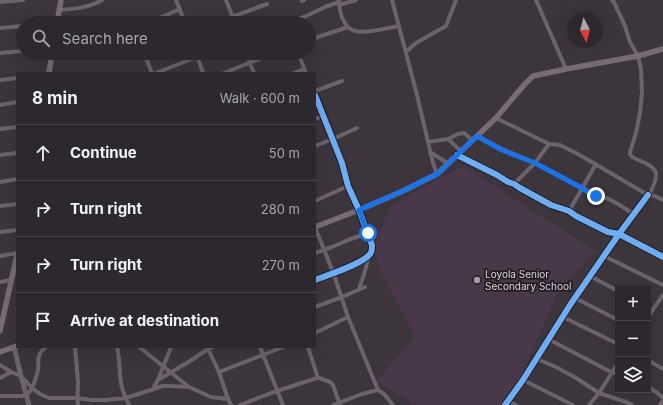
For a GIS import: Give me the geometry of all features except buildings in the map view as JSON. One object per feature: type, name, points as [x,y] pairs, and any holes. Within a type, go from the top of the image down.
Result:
[{"type":"main road","points":[[58,16],[61,0]]},
{"type":"main road","points":[[316,227],[403,191],[437,174],[496,118],[533,76],[663,50]]},
{"type":"main road","points":[[49,72],[51,60]]},
{"type":"main road","points":[[0,331],[2,309],[16,258]]},
{"type":"main road","points":[[0,352],[16,346]]},
{"type":"street","points":[[0,2],[23,0]]},
{"type":"street","points":[[59,10],[74,9],[94,4],[102,0]]},
{"type":"street","points":[[176,0],[182,16]]},
{"type":"street","points":[[226,0],[232,16],[267,4]]},
{"type":"street","points":[[306,16],[339,2],[356,0]]},
{"type":"street","points":[[392,0],[417,95],[430,152],[437,174]]},
{"type":"street","points":[[406,52],[416,43],[446,26],[456,0]]},
{"type":"street","points":[[536,0],[566,69]]},
{"type":"street","points":[[516,405],[507,403],[590,276],[655,186],[658,177],[658,174],[652,167],[632,157],[630,154],[638,124],[642,93],[641,69],[638,56],[630,42],[625,26],[612,0]]},
{"type":"street","points":[[339,2],[342,17],[348,27],[355,31],[365,32],[399,26]]},
{"type":"street","points":[[165,16],[180,10]]},
{"type":"street","points":[[0,28],[16,27]]},
{"type":"street","points":[[316,38],[348,27]]},
{"type":"street","points":[[0,54],[16,52]]},
{"type":"street","points":[[147,60],[152,72]]},
{"type":"street","points":[[158,72],[185,60]]},
{"type":"street","points":[[198,60],[203,72]]},
{"type":"street","points":[[249,60],[254,72]]},
{"type":"street","points":[[227,72],[257,60]]},
{"type":"street","points":[[301,60],[305,71]]},
{"type":"street","points":[[0,80],[16,78]]},
{"type":"street","points":[[316,91],[342,81]]},
{"type":"street","points":[[316,98],[333,139],[348,186],[372,245],[372,250],[368,256],[356,264],[316,280]]},
{"type":"street","points":[[0,105],[16,102]]},
{"type":"street","points":[[316,119],[323,116]]},
{"type":"street","points":[[496,118],[549,144],[560,145],[596,164],[648,195],[655,196],[663,200]]},
{"type":"street","points":[[0,130],[16,127]]},
{"type":"street","points":[[316,146],[357,128]]},
{"type":"street","points":[[428,142],[464,133],[535,163],[587,192],[598,197],[601,196],[608,199],[634,214]]},
{"type":"street","points":[[448,138],[459,153],[508,182],[551,205],[569,211],[608,232],[619,234],[663,257]]},
{"type":"street","points":[[514,184],[535,163],[549,144]]},
{"type":"street","points":[[430,152],[449,164]]},
{"type":"street","points":[[0,155],[16,153]]},
{"type":"street","points":[[569,211],[596,164]]},
{"type":"street","points":[[0,182],[16,179]]},
{"type":"street","points":[[316,201],[348,186]]},
{"type":"street","points":[[0,206],[16,204]]},
{"type":"street","points":[[0,232],[16,230]]},
{"type":"street","points":[[316,230],[334,272],[348,317],[378,390],[384,394],[393,405]]},
{"type":"street","points":[[316,253],[368,233]]},
{"type":"street","points":[[0,256],[16,254]]},
{"type":"street","points":[[359,289],[368,263],[368,256]]},
{"type":"street","points":[[604,256],[663,285]]},
{"type":"street","points":[[590,276],[615,289]]},
{"type":"street","points":[[0,282],[11,280]]},
{"type":"street","points":[[316,307],[342,297],[365,286]]},
{"type":"street","points":[[651,313],[663,296]]},
{"type":"street","points":[[575,298],[615,318]]},
{"type":"street","points":[[316,333],[348,317]]},
{"type":"street","points":[[563,317],[615,343]]},
{"type":"street","points":[[548,339],[615,373]]},
{"type":"street","points":[[16,348],[21,376],[29,405]]},
{"type":"street","points":[[0,396],[26,396],[30,393],[38,371],[38,358],[40,352],[45,348]]},
{"type":"street","points":[[75,348],[78,405]]},
{"type":"street","points":[[117,348],[121,385],[129,405]]},
{"type":"street","points":[[140,348],[189,387],[211,397],[228,399]]},
{"type":"street","points":[[152,390],[158,380],[171,348]]},
{"type":"street","points":[[158,380],[190,361],[207,348],[219,372],[231,405]]},
{"type":"street","points":[[260,348],[284,405]]},
{"type":"street","points":[[219,372],[279,348]]},
{"type":"street","points":[[308,348],[318,378]]},
{"type":"street","points":[[537,358],[576,378],[599,393],[632,405]]},
{"type":"street","points":[[651,362],[663,369]]},
{"type":"street","points":[[0,365],[21,376],[32,388],[49,398],[105,400],[126,398],[163,386],[189,387]]},
{"type":"street","points":[[589,405],[599,393],[615,367]]},
{"type":"street","points":[[0,378],[11,372]]},
{"type":"street","points":[[240,405],[318,378],[330,382],[333,385],[340,404]]},
{"type":"street","points":[[523,380],[573,405]]},
{"type":"street","points":[[651,389],[663,399],[660,405]]},
{"type":"street","points":[[333,405],[340,404],[362,394],[378,390]]},
{"type":"shaded area","name":"Loyola Senior Secondary School","points":[[461,167],[468,169],[596,251],[558,292],[521,376],[501,405],[416,405],[376,382],[415,336],[379,269],[374,245],[392,204]]},
{"type":"cycle path","points":[[316,98],[342,163],[348,186],[372,245],[371,253],[360,262],[316,280]]},
{"type":"cycle path","points":[[457,155],[551,205],[569,211],[608,232],[619,234],[663,257]]},
{"type":"cycle path","points":[[505,405],[523,380],[570,305],[648,195]]},
{"type":"place","name":"Loyola Senior Secondary School","points":[[477,280]]},
{"type":"route","points":[[368,233],[359,210],[437,174],[477,136],[502,150],[535,163],[596,196]]}]
